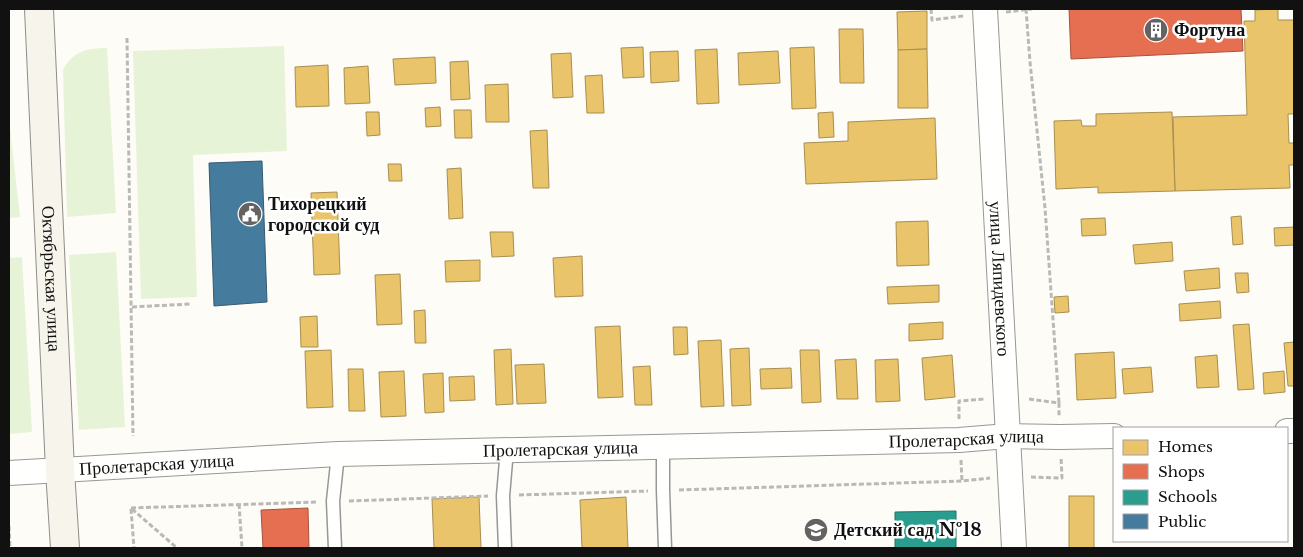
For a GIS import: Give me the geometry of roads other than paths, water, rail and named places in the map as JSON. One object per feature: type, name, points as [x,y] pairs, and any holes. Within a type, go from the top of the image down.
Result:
[{"type":"main road","name":"Октябрьская улица","points":[[39,9],[65,548]]},
{"type":"street","name":"улица Ляпидевского","points":[[985,9],[1014,548]]},
{"type":"street","name":"Пролетарская улица","points":[[9,473],[338,454],[959,440],[1008,436],[1113,436]]},
{"type":"lane","points":[[663,446],[665,548]]},
{"type":"lane","points":[[505,548],[503,496],[506,449]]},
{"type":"lane","points":[[335,548],[333,501],[338,454]]},
{"type":"place","name":"Фортуна","points":[[1156,30]]},
{"type":"place","name":"Тихорецкий городской суд","points":[[250,214]]},
{"type":"place","name":"Детский сад №18","points":[[816,530]]}]
